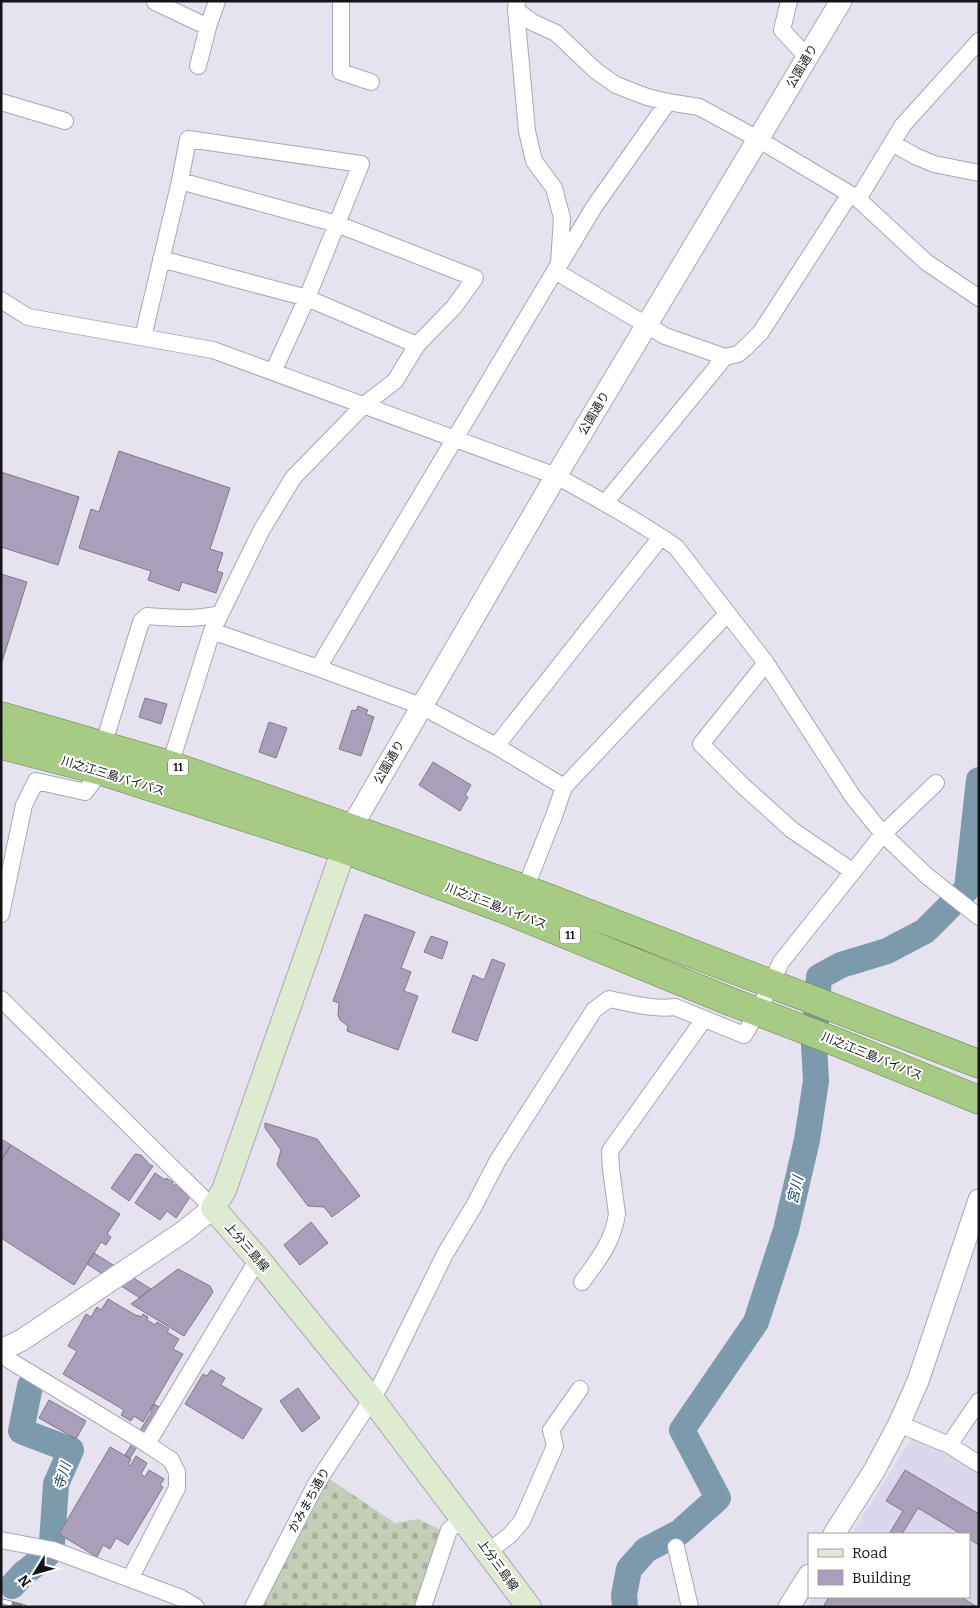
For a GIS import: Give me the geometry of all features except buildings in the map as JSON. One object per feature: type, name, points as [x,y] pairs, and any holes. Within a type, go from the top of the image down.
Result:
[{"type":"highway","name":"川之江三島バイパス","points":[[1,716],[102,758],[347,838],[525,889],[979,1064]]},
{"type":"highway","name":"川之江三島バイパス","points":[[1,745],[170,765],[347,838],[506,910],[979,1100]]},
{"type":"main road","points":[[213,1208],[224,1190],[347,838]]},
{"type":"main road","name":"上分三島線","points":[[213,1208],[258,1259],[372,1399],[529,1607]]},
{"type":"street","points":[[198,66],[217,1]]},
{"type":"street","points":[[341,1],[341,72],[372,82]]},
{"type":"street","points":[[789,1],[782,30],[807,57]]},
{"type":"street","points":[[155,2],[208,27]]},
{"type":"street","name":"公園通り","points":[[347,838],[420,706],[840,2]]},
{"type":"street","points":[[516,6],[532,22],[556,33],[596,71],[616,86],[646,97],[699,107],[758,139],[854,196],[926,262],[979,298]]},
{"type":"street","points":[[516,6],[528,138],[534,161],[554,188],[562,218],[557,267]]},
{"type":"street","points":[[557,267],[665,336],[726,357],[738,354],[760,332],[892,143],[902,125],[979,41]]},
{"type":"street","points":[[1,102],[65,121]]},
{"type":"street","points":[[318,668],[594,207],[668,102]]},
{"type":"street","points":[[143,337],[180,181],[188,139],[361,164],[307,298],[273,372]]},
{"type":"street","points":[[892,143],[934,164],[979,173]]},
{"type":"street","points":[[170,765],[212,631],[261,532],[293,478],[364,405],[395,381],[417,345],[454,308],[475,278],[337,224],[180,181]]},
{"type":"street","points":[[161,259],[307,298],[417,345]]},
{"type":"street","points":[[1,300],[28,317],[213,350],[556,476],[606,503],[661,537],[676,547],[766,663],[853,797],[883,834],[927,876],[979,917]]},
{"type":"street","points":[[606,503],[726,357]]},
{"type":"street","points":[[496,746],[661,537]]},
{"type":"street","points":[[1,914],[24,805],[36,781],[86,792],[102,758],[141,622],[147,616],[186,619],[220,614]]},
{"type":"street","points":[[525,889],[564,787],[727,614]]},
{"type":"street","points":[[212,631],[420,706],[496,746],[564,787]]},
{"type":"street","points":[[766,663],[701,744],[741,784],[792,830],[852,872]]},
{"type":"street","points":[[758,1012],[781,962],[883,834],[936,783]]},
{"type":"street","points":[[1,999],[213,1208],[167,1243],[22,1340],[1,1350]]},
{"type":"street","name":"かみまち通り","points":[[253,1607],[316,1484],[372,1399],[445,1254],[474,1206],[498,1160],[594,1010],[609,999],[645,1006],[667,1008],[675,1006],[744,1035],[758,1012]]},
{"type":"street","points":[[582,1282],[606,1250],[616,1221],[617,1214],[610,1151],[704,1019]]},
{"type":"street","points":[[835,1533],[874,1471],[918,1381],[979,1200]]},
{"type":"street","points":[[147,1444],[258,1259]]},
{"type":"street","points":[[1,1355],[171,1460],[176,1472],[177,1488],[130,1579]]},
{"type":"street","points":[[488,1552],[510,1535],[522,1521],[554,1446],[551,1430],[580,1389]]},
{"type":"street","points":[[949,1445],[979,1401]]},
{"type":"street","points":[[898,1424],[949,1445],[979,1464]]},
{"type":"street","points":[[423,1607],[449,1530],[463,1518]]},
{"type":"street","points":[[1,1540],[49,1549],[181,1598],[196,1607]]},
{"type":"street","points":[[676,1547],[690,1607]]},
{"type":"street","points":[[789,1607],[808,1577]]},
{"type":"shaded area","points":[[916,1431],[979,1471],[979,1607],[808,1607],[813,1598],[970,1598],[970,1533],[853,1533]]},
{"type":"green space","points":[[325,1476],[395,1523],[418,1519],[443,1531],[415,1607],[259,1607]]},
{"type":"waterway","name":"宮川","points":[[625,1607],[624,1595],[629,1569],[646,1550],[680,1532],[718,1498],[682,1430],[756,1322],[786,1230],[807,1140],[816,1081],[814,1045],[819,977],[841,965],[887,951],[925,931],[967,889],[979,780]]},
{"type":"waterway","name":"寺川","points":[[12,1586],[23,1574],[47,1555],[52,1543],[56,1484],[71,1450],[21,1431],[30,1386]]},
{"type":"railway","points":[[1,1601],[24,1607]]}]
